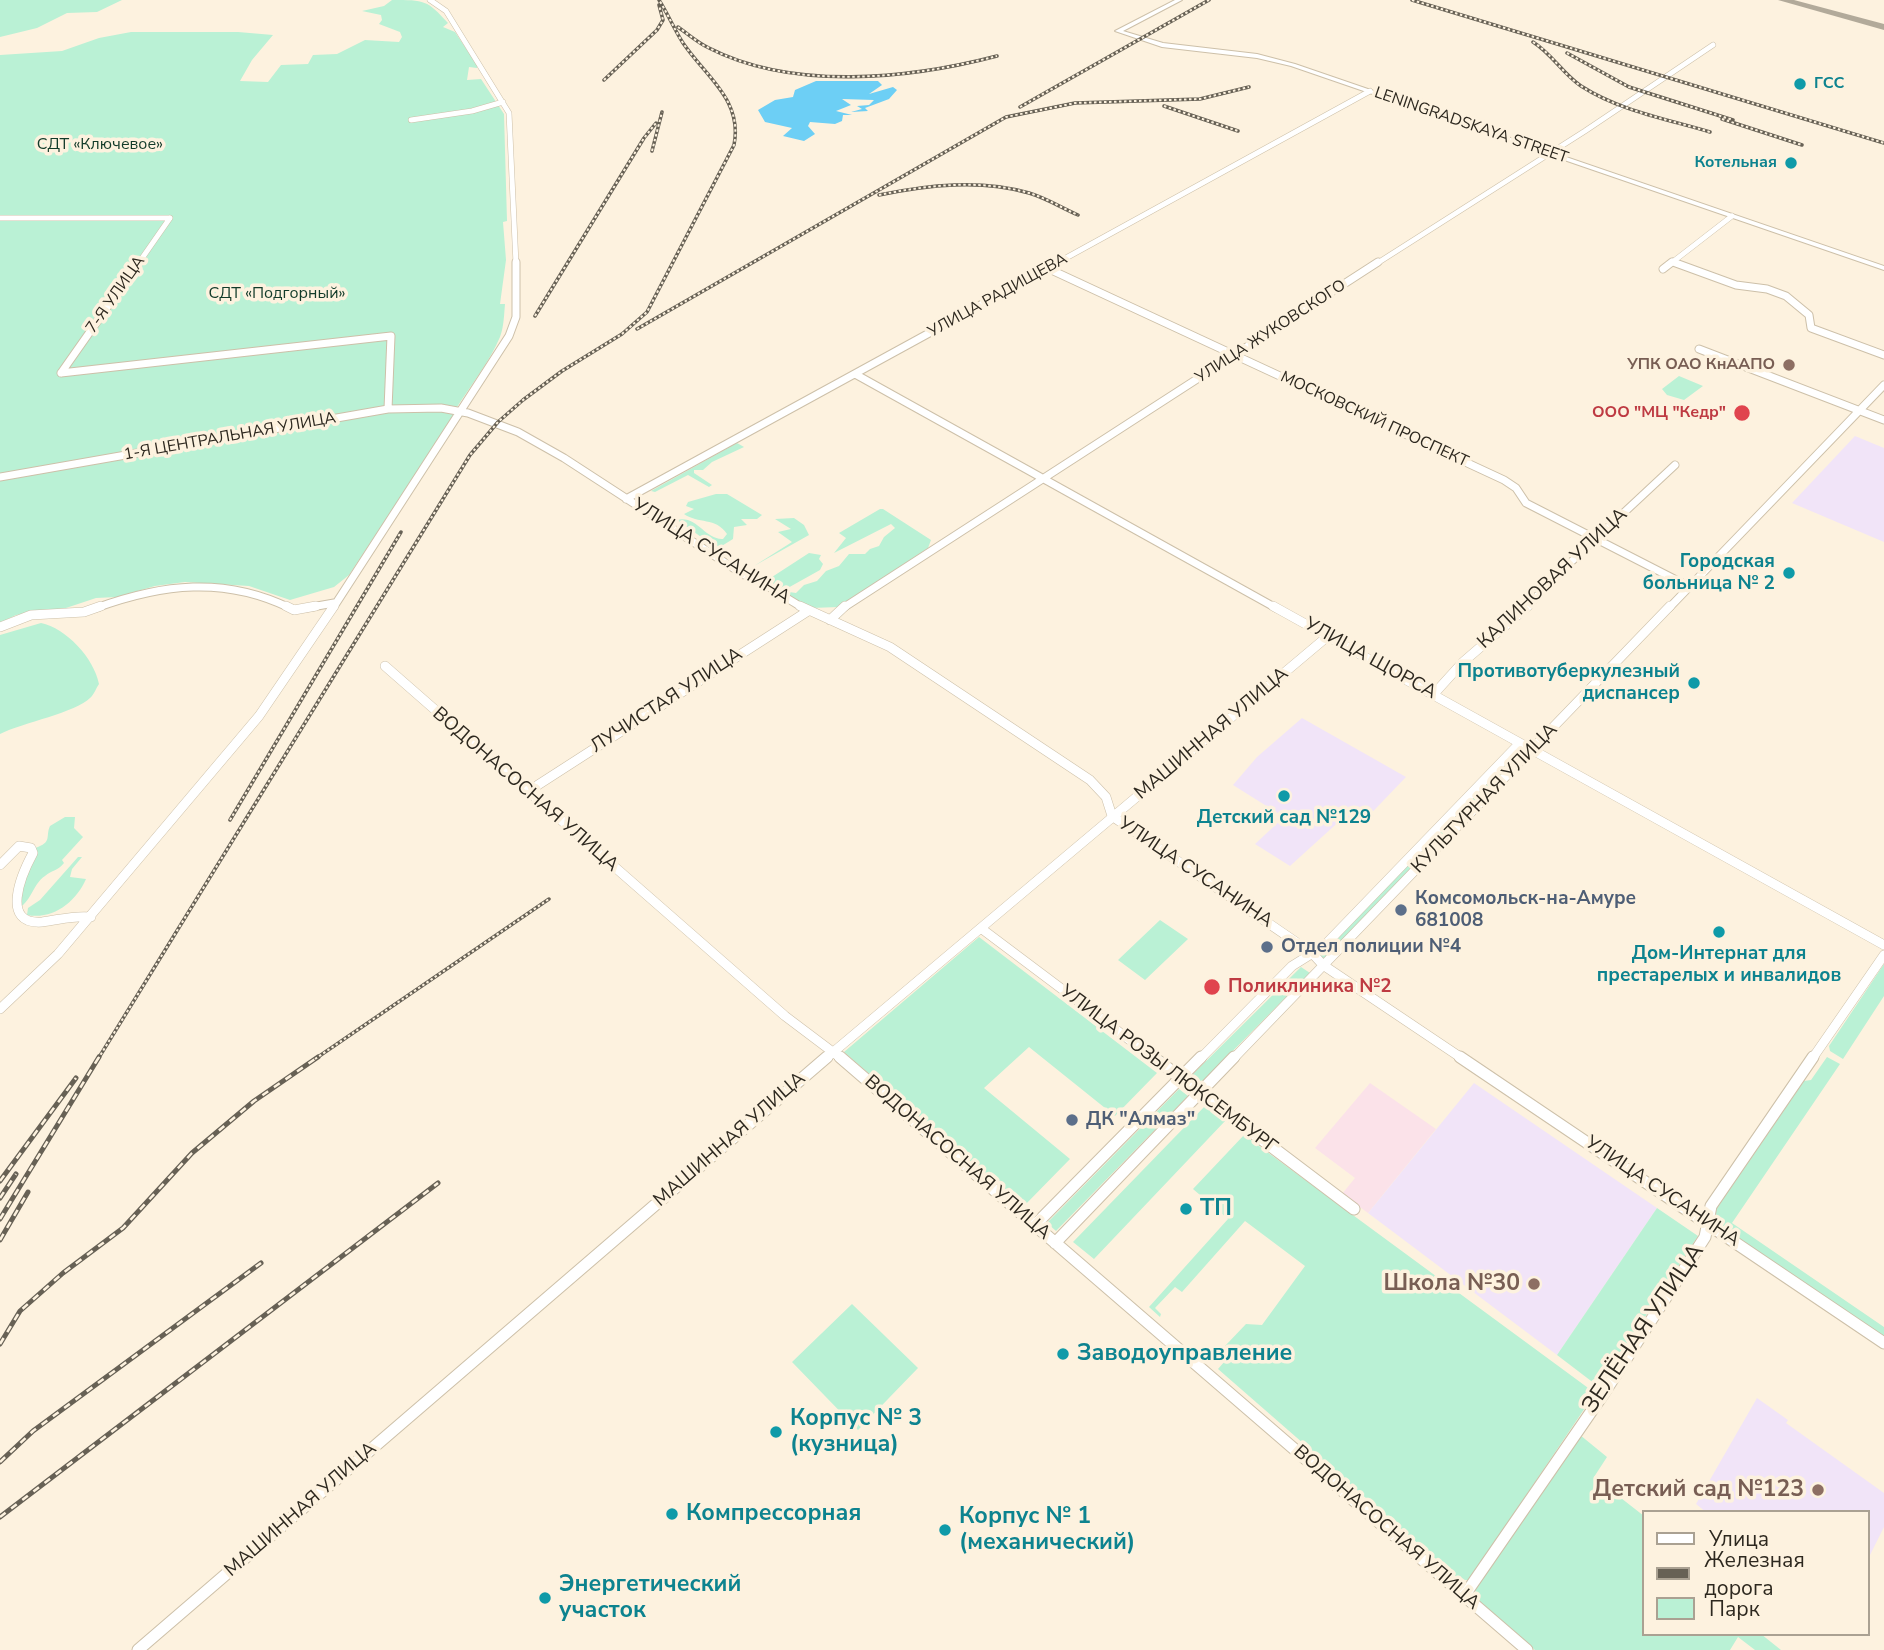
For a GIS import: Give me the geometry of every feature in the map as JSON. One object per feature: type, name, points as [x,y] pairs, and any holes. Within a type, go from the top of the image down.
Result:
[{"type":"main road","name":"LENINGRADSKAYA STREET","points":[[1179,0],[1118,31],[1157,44],[1273,59],[1884,268]]},
{"type":"street","points":[[0,1009],[58,954],[91,917],[259,716],[310,643],[509,336],[516,317],[517,281],[509,113],[446,11],[430,0]]},
{"type":"street","name":"УЛИЦА ЖУКОВСКОГО","points":[[830,620],[844,607],[888,577],[978,523],[1235,354],[1624,106],[1713,45]]},
{"type":"street","name":"УЛИЦА РАДИЩЕВА","points":[[626,499],[1370,91]]},
{"type":"street","points":[[411,120],[472,111],[503,102]]},
{"type":"street","points":[[1663,269],[1732,216]]},
{"type":"street","name":"7-Я УЛИЦА","points":[[0,218],[170,218],[61,373],[391,335],[388,409]]},
{"type":"street","points":[[1673,262],[1737,285],[1768,289],[1786,296],[1809,315],[1811,328],[1884,355]]},
{"type":"street","name":"МОСКОВСКИЙ ПРОСПЕКТ","points":[[1047,268],[1504,480],[1516,488],[1526,503],[1690,587]]},
{"type":"street","points":[[1699,349],[1884,420]]},
{"type":"street","name":"УЛИЦА ЩОРСА","points":[[855,374],[1884,945]]},
{"type":"street","name":"КУЛЬТУРНАЯ УЛИЦА","points":[[1055,1243],[1884,385]]},
{"type":"street","name":"1-Я ЦЕНТРАЛЬНАЯ УЛИЦА","points":[[0,477],[388,409],[440,407],[460,412]]},
{"type":"street","name":"УЛИЦА СУСАНИНА","points":[[460,412],[521,431],[744,575],[754,578],[807,611],[853,628],[900,653],[1090,780],[1107,797],[1112,816],[1312,953],[1323,965],[1884,1343]]},
{"type":"street","name":"КАЛИНОВАЯ УЛИЦА","points":[[1433,695],[1452,670],[1516,618],[1542,593],[1559,571],[1572,564],[1675,465]]},
{"type":"street","points":[[0,627],[31,615],[84,612],[135,594],[183,586],[243,590],[267,597],[294,610],[334,603]]},
{"type":"street","name":"ЛУЧИСТАЯ УЛИЦА","points":[[527,792],[807,611]]},
{"type":"street","name":"МАШИННАЯ УЛИЦА","points":[[138,1650],[833,1051],[982,929],[1112,816],[1328,636]]},
{"type":"street","name":"ВОДОНАСОСНАЯ УЛИЦА","points":[[385,666],[785,1016],[833,1051],[1527,1650]]},
{"type":"street","name":"КУЛЬТУРНАЯ УЛИЦА","points":[[1035,1225],[1292,967],[1324,946],[1520,743]]},
{"type":"street","points":[[0,865],[19,846],[31,848],[33,853],[12,893],[10,904],[16,915],[30,921],[45,921],[63,915],[91,917]]},
{"type":"street","name":"УЛИЦА РОЗЫ ЛЮКСЕМБУРГ","points":[[982,929],[1354,1209]]},
{"type":"street","name":"ЗЕЛЁНАЯ УЛИЦА","points":[[1464,1596],[1604,1393],[1705,1237],[1711,1206],[1884,955]]},
{"type":"shaded area","points":[[1855,436],[1884,448],[1884,542],[1792,503]]},
{"type":"shaded area","points":[[1302,718],[1406,777],[1359,826],[1344,817],[1290,866],[1255,844],[1284,817],[1233,785],[1257,757]]},
{"type":"shaded area","points":[[1370,1083],[1436,1129],[1368,1213],[1342,1194],[1355,1178],[1315,1148]]},
{"type":"shaded area","name":"Школа №30","points":[[1474,1083],[1657,1208],[1557,1355],[1368,1213]]},
{"type":"shaded area","points":[[1757,1398],[1788,1420],[1786,1423],[1884,1493],[1884,1527],[1870,1555],[1870,1510],[1704,1510],[1696,1504]]},
{"type":"green space","points":[[0,0],[122,0],[97,12],[67,13],[37,28],[0,37]]},
{"type":"green space","points":[[392,0],[424,3],[441,15],[448,23],[443,27],[455,32],[477,65],[477,68],[469,67],[467,80],[481,79],[504,114],[507,221],[503,222],[506,260],[500,304],[505,304],[503,325],[486,364],[457,407],[451,408],[449,413],[456,413],[349,575],[334,587],[290,600],[249,586],[185,582],[155,586],[117,597],[96,598],[66,608],[16,615],[0,623],[0,55],[62,51],[99,38],[131,32],[238,32],[273,35],[252,60],[240,81],[268,82],[281,65],[308,64],[313,55],[337,54],[365,40],[399,42],[402,37],[400,32],[379,24],[381,15],[362,11],[384,6]]},
{"type":"green space","points":[[1679,376],[1703,386],[1684,400],[1667,395],[1662,389]]},
{"type":"green space","points":[[737,443],[744,447],[712,462],[703,470],[694,470],[694,473],[712,485],[709,487],[688,475],[655,492],[651,491]]},
{"type":"green space","points":[[716,494],[727,494],[762,515],[757,519],[741,519],[747,525],[734,527],[733,539],[720,547],[714,546],[677,520],[690,521],[711,536],[723,539],[727,534],[718,525],[684,514],[694,509],[686,506],[688,502]]},
{"type":"green space","points":[[880,509],[931,540],[928,548],[839,607],[811,608],[786,595],[789,592],[796,593],[804,585],[817,581],[826,571],[839,566],[849,554],[865,554],[879,546],[884,537],[895,528],[891,524],[834,553],[846,538],[839,533]]},
{"type":"green space","points":[[794,518],[804,525],[809,535],[754,566],[792,542],[778,532],[791,529],[775,519]]},
{"type":"green space","points":[[809,553],[821,555],[819,559],[823,564],[820,570],[786,589],[775,588],[761,579],[765,575],[772,577]]},
{"type":"green space","points":[[41,623],[60,631],[77,646],[91,664],[99,684],[91,697],[74,708],[0,734],[0,635]]},
{"type":"green space","points":[[1520,750],[1526,753],[1324,959],[1319,956]]},
{"type":"green space","points":[[65,817],[75,817],[74,828],[83,837],[62,860],[62,866],[41,879],[27,901],[19,908],[23,877],[35,858],[35,848],[46,841],[50,826]]},
{"type":"green space","points":[[78,857],[82,857],[72,869],[70,877],[86,879],[70,902],[46,915],[27,915],[28,908],[40,900]]},
{"type":"green space","points":[[1160,920],[1188,939],[1145,980],[1118,960]]},
{"type":"green space","points":[[979,937],[1157,1073],[1115,1116],[1029,1047],[984,1088],[1070,1159],[1023,1207],[844,1052]]},
{"type":"green space","points":[[1884,964],[1884,996],[1843,1059],[1830,1051],[1829,1046]]},
{"type":"green space","points":[[1301,967],[1310,973],[1199,1085],[1189,1078]]},
{"type":"green space","points":[[1827,1057],[1840,1064],[1732,1223],[1884,1327],[1884,1337],[1718,1225],[1713,1214],[1804,1081],[1811,1080]]},
{"type":"green space","points":[[1179,1089],[1188,1096],[1056,1231],[1047,1223]]},
{"type":"green space","points":[[1206,1105],[1226,1120],[1094,1259],[1073,1242]]},
{"type":"green space","points":[[1244,1135],[1595,1393],[1469,1580],[1460,1580],[1218,1369],[1231,1354],[1225,1346],[1246,1324],[1262,1325],[1305,1266],[1245,1221],[1182,1292],[1175,1287],[1155,1308],[1161,1314],[1160,1317],[1149,1307],[1228,1219],[1193,1189]]},
{"type":"green space","points":[[1657,1208],[1698,1236],[1599,1387],[1557,1355]]},
{"type":"green space","points":[[852,1304],[918,1368],[858,1430],[792,1362]]},
{"type":"green space","points":[[1580,1435],[1607,1457],[1594,1477],[1643,1515],[1643,1636],[1764,1636],[1781,1650],[1755,1650],[1738,1637],[1730,1650],[1535,1650],[1476,1598],[1475,1587]]},
{"type":"water","points":[[816,81],[878,81],[882,85],[869,94],[893,87],[897,90],[889,99],[865,108],[868,111],[851,112],[862,109],[857,106],[869,105],[874,100],[842,99],[851,105],[836,111],[852,115],[843,115],[842,121],[835,124],[810,122],[808,126],[815,134],[804,141],[783,136],[792,128],[765,122],[758,110],[775,100],[793,97],[795,90]]},
{"type":"taxiway","points":[[1783,0],[1884,27]]},
{"type":"railway","points":[[98,1059],[470,455],[498,422],[523,400],[562,371],[622,334],[647,312],[734,145],[735,129],[728,102],[683,43],[659,0]]},
{"type":"railway","points":[[1020,107],[1209,0]]},
{"type":"railway","points":[[1412,0],[1884,143]]},
{"type":"railway","points":[[604,80],[657,30],[663,20],[659,5]]},
{"type":"railway","points":[[678,27],[705,46],[742,62],[777,71],[814,75],[889,75],[997,56]]},
{"type":"railway","points":[[1533,42],[1575,81],[1596,95],[1644,114],[1710,132]]},
{"type":"railway","points":[[1567,53],[1629,87],[1733,120]]},
{"type":"railway","points":[[637,329],[1006,117],[1075,103],[1200,99],[1249,87]]},
{"type":"railway","points":[[1164,106],[1238,131]]},
{"type":"railway","points":[[652,151],[662,112]]},
{"type":"railway","points":[[1722,119],[1802,145]]},
{"type":"railway","points":[[535,316],[644,138],[656,123]]},
{"type":"railway","points":[[879,195],[935,186],[992,186],[1035,195],[1078,215]]},
{"type":"railway","points":[[230,820],[401,532]]},
{"type":"railway","points":[[315,1059],[549,899]]},
{"type":"railway","points":[[0,1219],[99,1057]]},
{"type":"railway","points":[[0,1344],[20,1311],[63,1273],[123,1228],[192,1153],[254,1101],[318,1057]]},
{"type":"railway","points":[[0,1181],[76,1078]]},
{"type":"railway","points":[[0,1198],[16,1174]]},
{"type":"railway","points":[[0,1517],[438,1183]]},
{"type":"railway","points":[[0,1240],[28,1192]]},
{"type":"railway","points":[[0,1462],[33,1431],[261,1263]]},
{"type":"place","name":"ГСС","points":[[1800,84]]},
{"type":"place","name":"Котельная","points":[[1791,163]]},
{"type":"place","name":"УПК ОАО КнААПО","points":[[1789,365]]},
{"type":"place","name":"ООО \"МЦ \"Кедр\"","points":[[1742,413]]},
{"type":"place","name":"Городская больница № 2","points":[[1789,573]]},
{"type":"place","name":"Противотуберкулезный диспансер","points":[[1694,683]]},
{"type":"place","name":"Детский сад №129","points":[[1284,796]]},
{"type":"place","name":"Комсомольск-на-Амуре 681008","points":[[1401,910]]},
{"type":"place","name":"Дом-Интернат для престарелых и инвалидов","points":[[1719,932]]},
{"type":"place","name":"Отдел полиции №4","points":[[1267,947]]},
{"type":"place","name":"Поликлиника №2","points":[[1212,987]]},
{"type":"place","name":"ДК \"Алмаз\"","points":[[1072,1120]]},
{"type":"place","name":"ТП","points":[[1186,1209]]},
{"type":"place","name":"Школа №30","points":[[1534,1284]]},
{"type":"place","name":"Заводоуправление","points":[[1063,1354]]},
{"type":"place","name":"Корпус № 3 (кузница)","points":[[776,1432]]},
{"type":"place","name":"Детский сад №123","points":[[1818,1490]]},
{"type":"place","name":"Компрессорная","points":[[672,1514]]},
{"type":"place","name":"Корпус № 1 (механический)","points":[[945,1530]]},
{"type":"place","name":"Энергетический участок","points":[[545,1598]]},
{"type":"park label","name":"СДТ «Ключевое»","points":[[100,145]]},
{"type":"park label","name":"СДТ «Подгорный»","points":[[277,294]]}]
